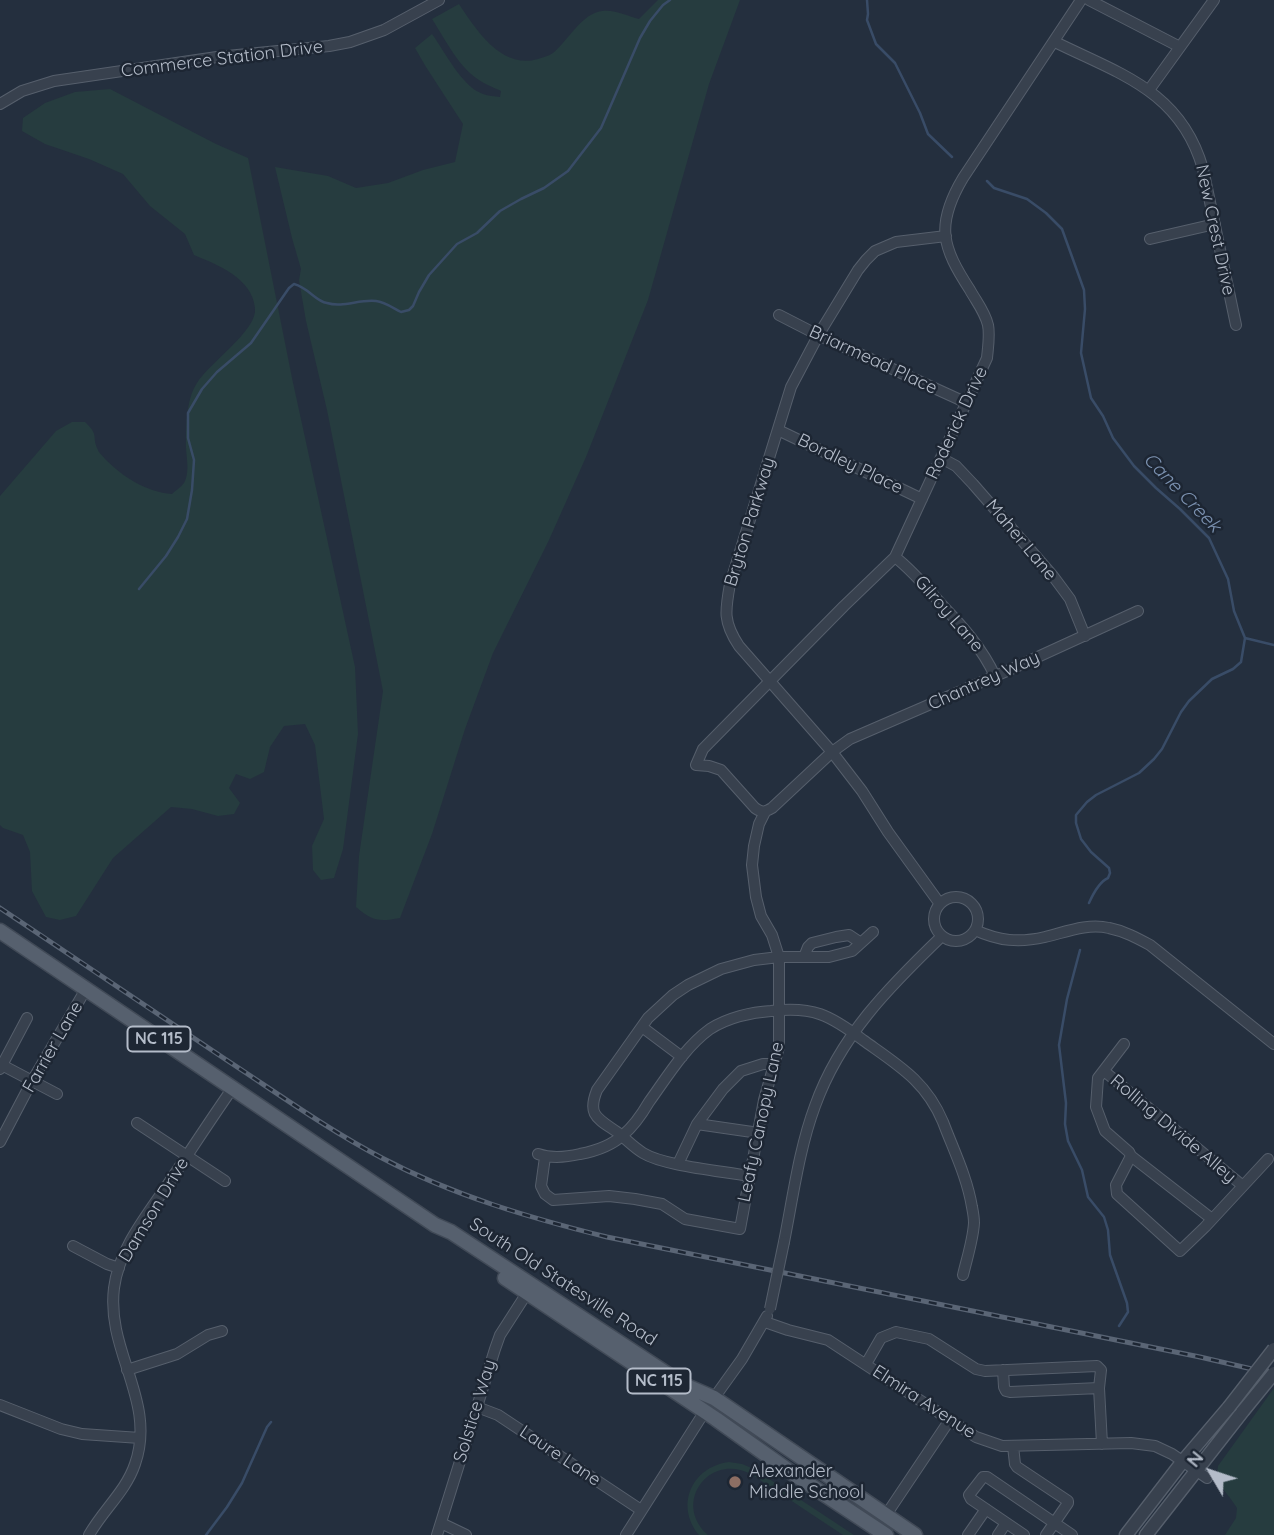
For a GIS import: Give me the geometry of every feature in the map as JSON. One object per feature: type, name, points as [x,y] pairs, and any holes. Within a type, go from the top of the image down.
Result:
[{"type":"main road","name":"South Old Statesville Road","points":[[0,931],[435,1225],[451,1232],[684,1385],[714,1398],[915,1535]]},
{"type":"main road","name":"South Old Statesville Road","points":[[435,1225],[446,1240],[705,1411],[886,1535]]},
{"type":"main road","points":[[619,1355],[650,1369],[702,1401],[714,1398]]},
{"type":"main road","points":[[705,1411],[718,1411],[762,1440],[779,1442]]},
{"type":"street","name":"Commerce Station Drive","points":[[0,104],[22,91],[54,81],[217,57],[351,42],[384,30],[439,0]]},
{"type":"street","name":"Roderick Drive","points":[[765,812],[755,808],[721,770],[696,765],[703,749],[895,557],[987,358],[989,345],[988,324],[949,254],[946,216],[958,187],[1081,0]]},
{"type":"street","points":[[1089,0],[1180,47]]},
{"type":"street","points":[[1149,90],[1214,0]]},
{"type":"street","name":"New Crest Drive","points":[[1055,42],[1149,90],[1173,111],[1192,138],[1203,169],[1236,325]]},
{"type":"street","points":[[1150,239],[1215,224]]},
{"type":"street","name":"Bryton Parkway","points":[[940,904],[832,752],[748,658],[729,632],[726,605],[730,584],[791,387],[818,335],[858,270],[875,251],[896,242],[946,236]]},
{"type":"street","name":"Briarmead Place","points":[[779,316],[967,403]]},
{"type":"street","name":"Bordley Place","points":[[778,430],[922,499]]},
{"type":"street","name":"Maher Lane","points":[[941,458],[956,467],[973,484],[1053,576],[1070,599],[1085,636]]},
{"type":"street","name":"Gilroy Lane","points":[[895,557],[912,570],[976,643],[995,676]]},
{"type":"street","name":"Chantrey Way","points":[[765,812],[850,739],[1138,611]]},
{"type":"street","name":"Leafy Canopy Lane","points":[[623,1136],[595,1151],[568,1157],[542,1155],[541,1186],[545,1194],[553,1200],[610,1196],[635,1199],[662,1204],[685,1219],[740,1229],[764,1100],[779,1047],[779,957],[772,935],[761,916],[752,864],[759,824],[765,812]]},
{"type":"street","points":[[952,898],[959,898],[971,904],[978,916],[975,930],[965,940],[958,942],[942,936],[934,922],[940,904],[952,898]]},
{"type":"street","points":[[975,930],[1006,941],[1043,937],[1091,926],[1133,935],[1150,945],[1274,1044]]},
{"type":"street","points":[[749,1176],[678,1164],[644,1154],[593,1113],[592,1103],[597,1090],[642,1027],[673,995],[688,985],[721,969],[754,960],[829,957],[852,950],[873,932]]},
{"type":"street","points":[[804,957],[812,943],[836,937],[849,935],[861,943]]},
{"type":"street","points":[[714,1398],[742,1359],[770,1309],[802,1150],[814,1106],[832,1067],[869,1011],[901,975],[942,936]]},
{"type":"street","name":"Farrier Lane","points":[[0,1142],[86,989]]},
{"type":"street","points":[[623,1136],[682,1057],[710,1029],[728,1020],[757,1012],[798,1009],[825,1015],[853,1032],[916,1079],[937,1108],[968,1185],[974,1221],[963,1275]]},
{"type":"street","points":[[27,1018],[1,1066],[57,1094]]},
{"type":"street","points":[[642,1027],[682,1057]]},
{"type":"street","points":[[1124,1044],[1098,1079],[1096,1107],[1105,1131],[1131,1156],[1213,1219]]},
{"type":"street","points":[[678,1164],[697,1124],[723,1089],[741,1071],[762,1064],[775,1064]]},
{"type":"street","name":"Rolling Divide Alley","points":[[1104,1071],[1243,1186]]},
{"type":"street","name":"Damson Drive","points":[[89,1535],[132,1474],[141,1438],[140,1409],[118,1344],[113,1320],[114,1286],[119,1268],[133,1237],[232,1088]]},
{"type":"street","points":[[137,1123],[225,1181]]},
{"type":"street","points":[[697,1124],[759,1133]]},
{"type":"street","points":[[1131,1156],[1116,1185],[1117,1194],[1180,1251],[1268,1159]]},
{"type":"street","points":[[73,1246],[119,1268]]},
{"type":"street","name":"Solstice Way","points":[[438,1535],[500,1335],[527,1293]]},
{"type":"street","name":"Elmira Avenue","points":[[765,1322],[828,1340],[976,1437],[1002,1446],[1131,1443],[1155,1446],[1202,1474]]},
{"type":"street","points":[[127,1370],[177,1354],[208,1335],[222,1331]]},
{"type":"street","points":[[866,1364],[881,1338],[896,1332],[929,1339],[976,1369],[985,1371],[1097,1366],[1101,1370],[1099,1388],[1102,1444]]},
{"type":"street","points":[[1126,1535],[1274,1349]]},
{"type":"street","points":[[1003,1370],[1004,1387],[1010,1392],[1099,1388]]},
{"type":"street","points":[[1146,1535],[1202,1474],[1243,1411],[1274,1373]]},
{"type":"street","points":[[0,1405],[61,1429],[82,1434],[141,1438]]},
{"type":"street","name":"Laure Lane","points":[[477,1407],[498,1415],[641,1510]]},
{"type":"street","points":[[626,1535],[705,1411]]},
{"type":"street","points":[[886,1515],[949,1421]]},
{"type":"street","points":[[1013,1446],[1017,1467],[1068,1501],[1046,1535]]},
{"type":"street","points":[[1024,1535],[970,1497],[985,1476],[1072,1535]]},
{"type":"street","points":[[968,1535],[986,1509]]},
{"type":"street","points":[[440,1522],[466,1535]]},
{"type":"street","points":[[998,1535],[1006,1523]]},
{"type":"green space","points":[[658,0],[740,0],[709,84],[648,300],[586,457],[549,540],[493,653],[465,729],[432,834],[400,918],[376,919],[356,907],[359,856],[383,691],[327,410],[306,321],[299,280],[301,269],[275,167],[328,176],[356,188],[388,183],[455,162],[463,124],[415,48],[432,34],[454,68],[475,90],[500,97],[501,91],[482,82],[463,66],[432,19],[459,4],[491,45],[513,59],[525,61],[553,53],[581,22],[595,13],[611,11],[639,19]]},
{"type":"green space","points":[[110,89],[248,158],[292,378],[355,667],[358,734],[343,849],[334,878],[321,880],[313,870],[312,846],[324,819],[315,745],[305,724],[284,726],[270,747],[264,772],[250,779],[236,774],[229,788],[240,803],[234,814],[218,816],[171,807],[113,858],[76,916],[60,920],[46,917],[32,891],[30,852],[23,835],[0,825],[0,496],[56,431],[72,422],[85,422],[90,427],[99,452],[127,477],[144,487],[172,494],[186,478],[187,418],[194,389],[203,375],[249,326],[255,308],[248,288],[223,268],[194,255],[185,234],[150,206],[123,174],[45,144],[22,131],[23,118],[45,103],[75,92]]},
{"type":"green space","points":[[1274,1388],[1274,1535],[1225,1535],[1236,1518],[1237,1508],[1220,1484],[1218,1466]]},
{"type":"green space","points":[[729,1462],[754,1469],[854,1535],[843,1535],[751,1474],[736,1469],[709,1475],[700,1484],[694,1509],[698,1522],[708,1535],[699,1535],[688,1512],[691,1490],[705,1471]]},
{"type":"waterway","points":[[139,589],[166,556],[187,519],[194,460],[188,438],[188,413],[202,389],[217,372],[251,343],[289,288],[294,284],[319,300],[333,304],[376,301],[401,312],[409,310],[429,275],[457,244],[477,233],[500,211],[544,188],[568,171],[601,128],[650,21],[670,0]]},
{"type":"waterway","name":"Cane Creek","points":[[867,0],[867,20],[876,44],[895,63],[928,134],[952,157]]},
{"type":"waterway","name":"Cane Creek","points":[[987,181],[994,188],[1027,199],[1062,229],[1084,290],[1081,353],[1091,398],[1113,438],[1134,466],[1209,538],[1228,579],[1234,611],[1245,638],[1241,662],[1212,679],[1189,701],[1154,759],[1139,773],[1096,795],[1076,815],[1081,839],[1109,868],[1110,873],[1089,903]]},
{"type":"waterway","name":"Cane Creek","points":[[1245,638],[1274,645]]},
{"type":"waterway","points":[[1080,950],[1067,999],[1059,1045],[1066,1103],[1065,1124],[1068,1141],[1082,1170],[1088,1197],[1104,1217],[1108,1230],[1110,1255],[1127,1303],[1128,1312],[1119,1326]]},
{"type":"waterway","points":[[206,1535],[242,1483],[271,1422]]},
{"type":"railway","points":[[0,908],[342,1135],[382,1158],[464,1194],[549,1222],[607,1237],[1274,1374]]},
{"type":"place","name":"Alexander Middle School","points":[[735,1482]]}]
